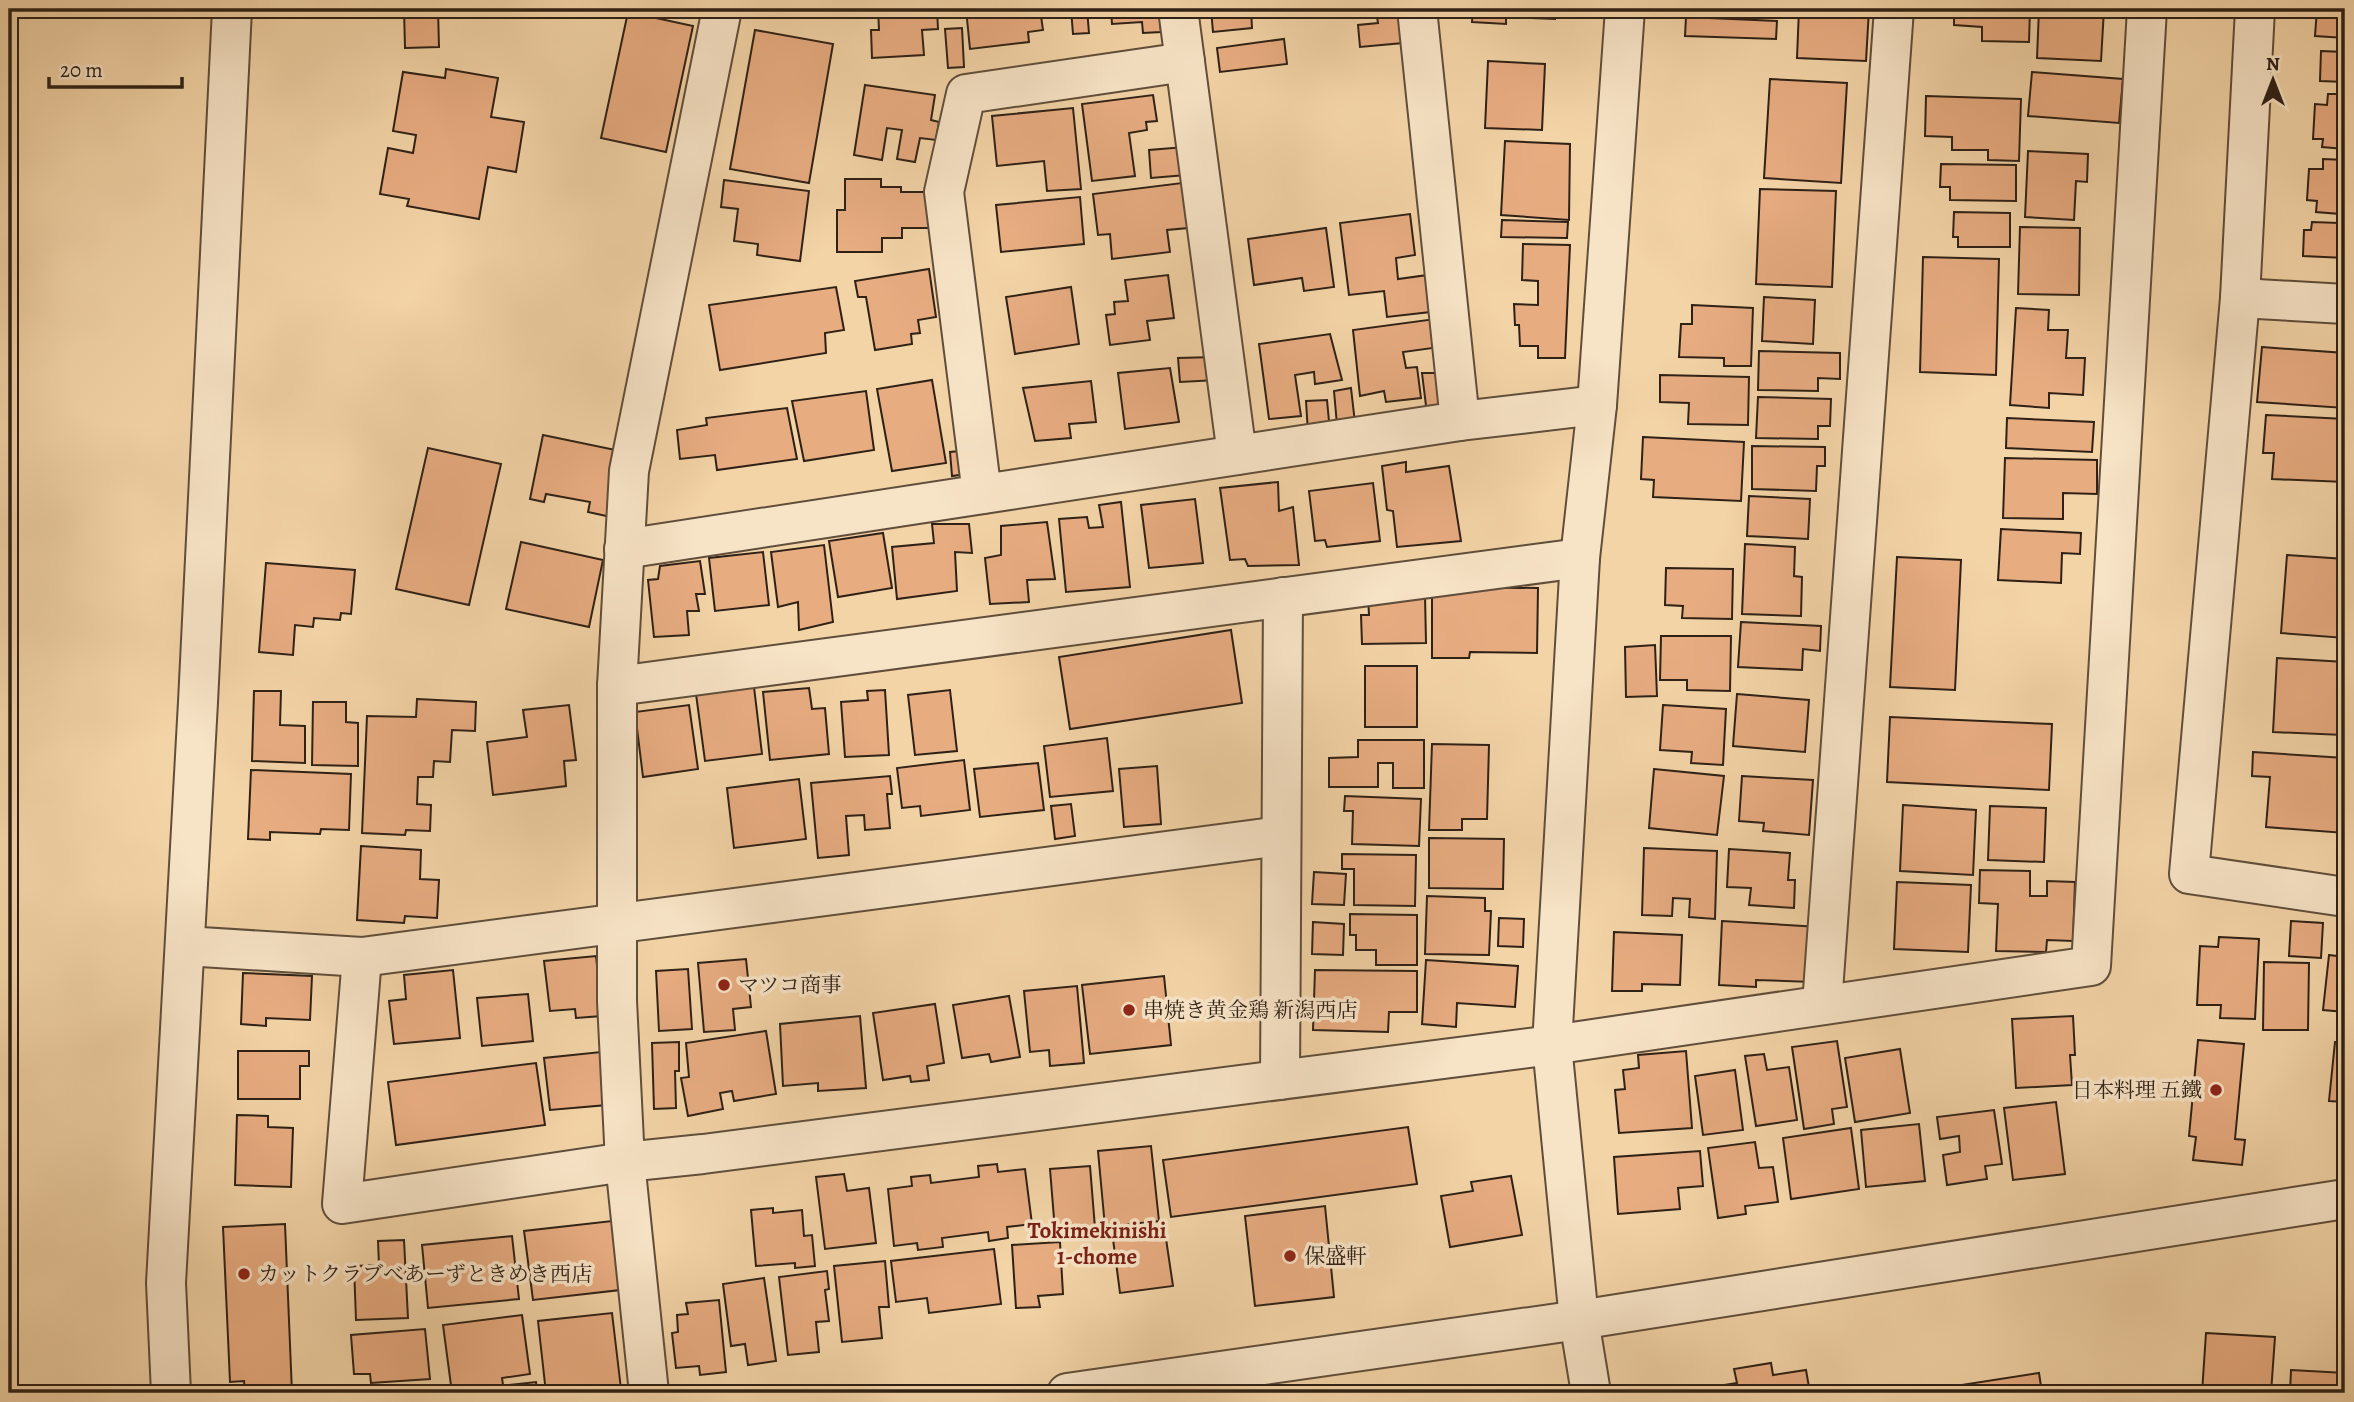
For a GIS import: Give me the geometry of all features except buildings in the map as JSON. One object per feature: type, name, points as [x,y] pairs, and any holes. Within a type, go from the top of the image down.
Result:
[{"type":"street","points":[[171,1393],[166,1283],[232,9]]},
{"type":"street","points":[[649,1393],[625,1162],[617,1001],[617,686],[624,550],[629,471],[722,9]]},
{"type":"street","points":[[1178,9],[1237,455]]},
{"type":"street","points":[[1417,9],[1460,421]]},
{"type":"street","points":[[1591,1393],[1579,1320],[1552,1045],[1580,558],[1597,405],[1625,9]]},
{"type":"street","points":[[1822,1005],[1894,9]]},
{"type":"street","points":[[362,957],[342,1205],[625,1162],[1552,1045],[2091,966],[2147,9]]},
{"type":"street","points":[[2255,9],[2240,298],[2189,874],[2345,897]]},
{"type":"street","points":[[982,494],[944,192],[966,94],[1185,62]]},
{"type":"street","points":[[2240,298],[2345,304]]},
{"type":"street","points":[[624,550],[1460,421],[1597,405]]},
{"type":"street","points":[[617,686],[1580,558]]},
{"type":"street","points":[[1280,1080],[1283,597]]},
{"type":"street","points":[[185,946],[362,957],[1281,836]]},
{"type":"street","points":[[1067,1393],[1579,1320],[2345,1199]]},
{"type":"place","name":"マツコ商事","points":[[724,985]]},
{"type":"place","name":"串焼き黄金鶏 新潟西店","points":[[1129,1010]]},
{"type":"place","name":"日本料理 五鐵","points":[[2216,1090]]},
{"type":"place","name":"保盛軒","points":[[1290,1256]]},
{"type":"place","name":"カットクラブべあーずときめき西店","points":[[244,1274]]},
{"type":"district","name":"Tokimekinishi 1-chome","points":[[1097,1243]]}]
